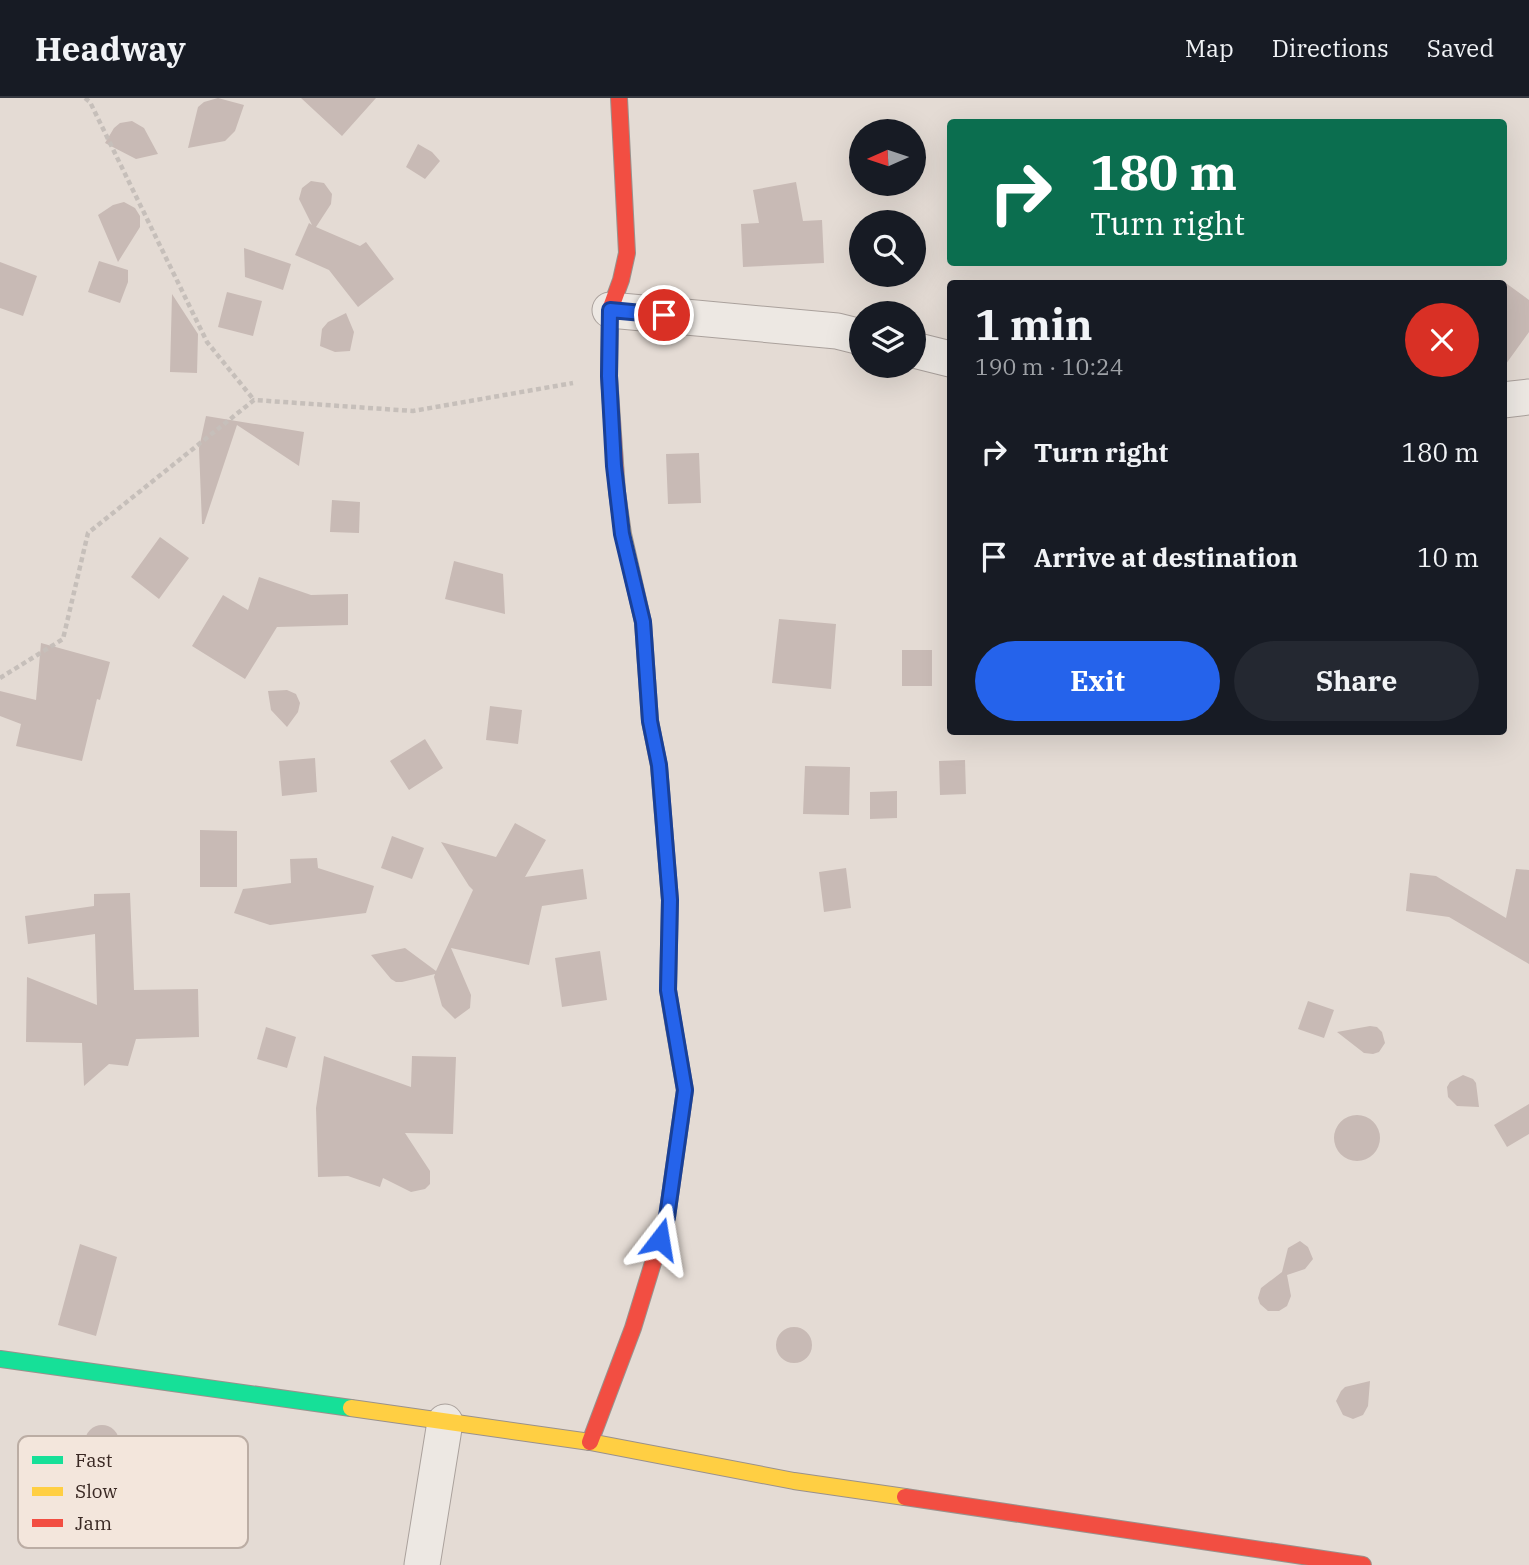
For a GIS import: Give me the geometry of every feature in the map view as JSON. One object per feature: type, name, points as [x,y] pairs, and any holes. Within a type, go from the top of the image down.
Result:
[{"type":"street","points":[[590,1442],[633,1328],[667,1217],[685,1090],[668,990],[670,900],[659,765],[650,721],[643,622],[622,534],[614,466],[609,376],[610,310],[627,253],[619,98]]},
{"type":"street","points":[[610,310],[849,334]]},
{"type":"street","points":[[926,353],[947,358]]},
{"type":"street","points":[[1507,400],[1529,397]]},
{"type":"street","points":[[0,1359],[590,1442],[794,1480],[1363,1565]]},
{"type":"street","points":[[422,1565],[445,1422]]},
{"type":"path","points":[[85,98],[90,102],[207,342],[254,400]]},
{"type":"path","points":[[0,678],[62,639],[88,534],[254,400],[413,411],[609,376]]},
{"type":"building","points":[[218,98],[244,105],[235,131],[225,141],[188,148],[198,107]]},
{"type":"building","points":[[301,98],[376,98],[342,136]]},
{"type":"building","points":[[132,121],[144,128],[158,154],[136,159],[105,143],[120,123]]},
{"type":"building","points":[[418,144],[432,152],[440,161],[425,179],[406,167]]},
{"type":"building","points":[[311,181],[324,183],[332,194],[331,204],[316,227],[360,246],[366,242],[394,279],[358,307],[329,270],[295,255],[309,223],[312,225],[299,199],[302,188]]},
{"type":"building","points":[[796,182],[803,221],[822,220],[824,263],[743,267],[741,224],[759,223],[753,190]]},
{"type":"building","points":[[124,202],[135,208],[140,216],[140,227],[118,262],[98,215],[113,205]]},
{"type":"building","points":[[244,248],[291,264],[283,290],[245,277]]},
{"type":"building","points":[[99,261],[128,270],[128,282],[120,303],[88,292]]},
{"type":"building","points":[[0,262],[37,276],[23,316],[0,308]]},
{"type":"building","points":[[1507,284],[1529,300],[1529,332],[1507,362]]},
{"type":"building","points":[[227,292],[262,301],[253,336],[218,327]]},
{"type":"building","points":[[172,294],[198,334],[197,373],[170,372]]},
{"type":"building","points":[[346,313],[354,332],[350,351],[335,352],[320,346],[322,329],[328,322]]},
{"type":"building","points":[[206,416],[304,432],[299,466],[237,425],[202,524],[199,448]]},
{"type":"building","points":[[699,453],[701,503],[668,504],[666,454]]},
{"type":"building","points":[[332,500],[360,502],[359,533],[330,532]]},
{"type":"building","points":[[160,537],[189,558],[159,599],[131,577]]},
{"type":"building","points":[[454,561],[503,574],[505,614],[445,599]]},
{"type":"building","points":[[259,577],[311,595],[348,594],[348,625],[277,627],[245,679],[192,646],[223,595],[248,610]]},
{"type":"building","points":[[779,619],[836,624],[831,689],[772,683]]},
{"type":"building","points":[[41,643],[110,662],[100,700],[97,699],[82,761],[16,746],[21,724],[0,716],[0,691],[36,700]]},
{"type":"building","points":[[902,650],[932,650],[932,686],[902,686]]},
{"type":"building","points":[[287,690],[296,694],[300,703],[298,712],[287,727],[271,710],[268,691]]},
{"type":"building","points":[[490,706],[522,710],[518,744],[486,740]]},
{"type":"building","points":[[425,739],[443,768],[409,790],[390,761]]},
{"type":"building","points":[[315,758],[317,792],[282,796],[279,761]]},
{"type":"building","points":[[965,760],[966,794],[940,795],[939,761]]},
{"type":"building","points":[[805,766],[850,767],[849,815],[803,814]]},
{"type":"building","points":[[897,791],[897,818],[870,819],[870,792]]},
{"type":"building","points":[[515,823],[546,840],[525,877],[583,869],[587,899],[542,906],[529,965],[451,948],[471,995],[470,1008],[455,1019],[442,1006],[435,974],[396,982],[371,955],[405,948],[436,971],[473,890],[441,842],[496,857]]},
{"type":"building","points":[[200,830],[237,831],[237,887],[200,887]]},
{"type":"building","points":[[392,836],[424,848],[412,879],[381,868]]},
{"type":"building","points":[[317,858],[318,868],[374,886],[366,913],[270,925],[234,913],[243,889],[291,883],[290,859]]},
{"type":"building","points":[[846,868],[851,908],[824,912],[819,872]]},
{"type":"building","points":[[1516,869],[1529,870],[1529,964],[1449,917],[1406,911],[1410,873],[1436,876],[1506,918]]},
{"type":"building","points":[[130,893],[134,990],[198,989],[199,1037],[136,1039],[128,1066],[109,1064],[84,1086],[82,1043],[26,1042],[27,977],[97,1005],[95,934],[28,944],[25,916],[94,906],[94,894]]},
{"type":"building","points":[[600,951],[607,1000],[562,1007],[555,958]]},
{"type":"building","points":[[1308,1001],[1334,1010],[1324,1038],[1298,1029]]},
{"type":"building","points":[[266,1027],[296,1037],[287,1068],[257,1059]]},
{"type":"building","points":[[1377,1027],[1382,1032],[1385,1043],[1379,1052],[1373,1054],[1364,1053],[1337,1032]]},
{"type":"building","points":[[324,1056],[411,1087],[412,1056],[456,1057],[453,1134],[405,1133],[430,1171],[430,1184],[425,1189],[411,1192],[383,1178],[380,1187],[348,1176],[318,1177],[316,1108]]},
{"type":"building","points":[[1463,1075],[1476,1083],[1479,1107],[1457,1106],[1448,1097],[1447,1087],[1450,1082]]},
{"type":"building","points":[[1529,1104],[1529,1134],[1507,1147],[1494,1125]]},
{"type":"building","points":[[1357,1115],[1373,1122],[1380,1138],[1373,1154],[1357,1161],[1341,1154],[1334,1138],[1341,1122]]},
{"type":"building","points":[[1300,1241],[1308,1247],[1313,1259],[1305,1269],[1287,1275],[1291,1296],[1287,1306],[1279,1311],[1268,1311],[1258,1298],[1261,1288],[1282,1272],[1288,1248]]},
{"type":"building","points":[[80,1244],[117,1257],[96,1336],[58,1325]]},
{"type":"building","points":[[794,1327],[807,1332],[812,1345],[807,1358],[794,1363],[781,1358],[776,1345],[781,1332]]},
{"type":"building","points":[[1370,1381],[1368,1406],[1363,1415],[1353,1419],[1343,1415],[1336,1401],[1341,1391],[1345,1387]]},
{"type":"building","points":[[102,1425],[109,1426],[118,1435],[86,1436],[95,1426]]},
{"type":"traffic: fast","points":[[0,1359],[351,1408]]},
{"type":"traffic: slow","points":[[617,492],[623,534],[643,622],[650,721],[659,766],[670,900],[668,990],[674,1027]]},
{"type":"traffic: slow","points":[[351,1408],[590,1442],[794,1481],[905,1497]]},
{"type":"traffic: jam","points":[[617,492],[609,376],[610,310],[627,253],[619,98]]},
{"type":"traffic: jam","points":[[590,1442],[633,1328],[667,1217],[685,1090],[674,1027]]},
{"type":"traffic: jam","points":[[905,1497],[1363,1565]]},
{"type":"route","points":[[660,1239],[667,1217],[685,1090],[668,990],[670,900],[659,765],[650,721],[643,622],[622,534],[614,466],[609,376],[610,310],[664,315]]}]
